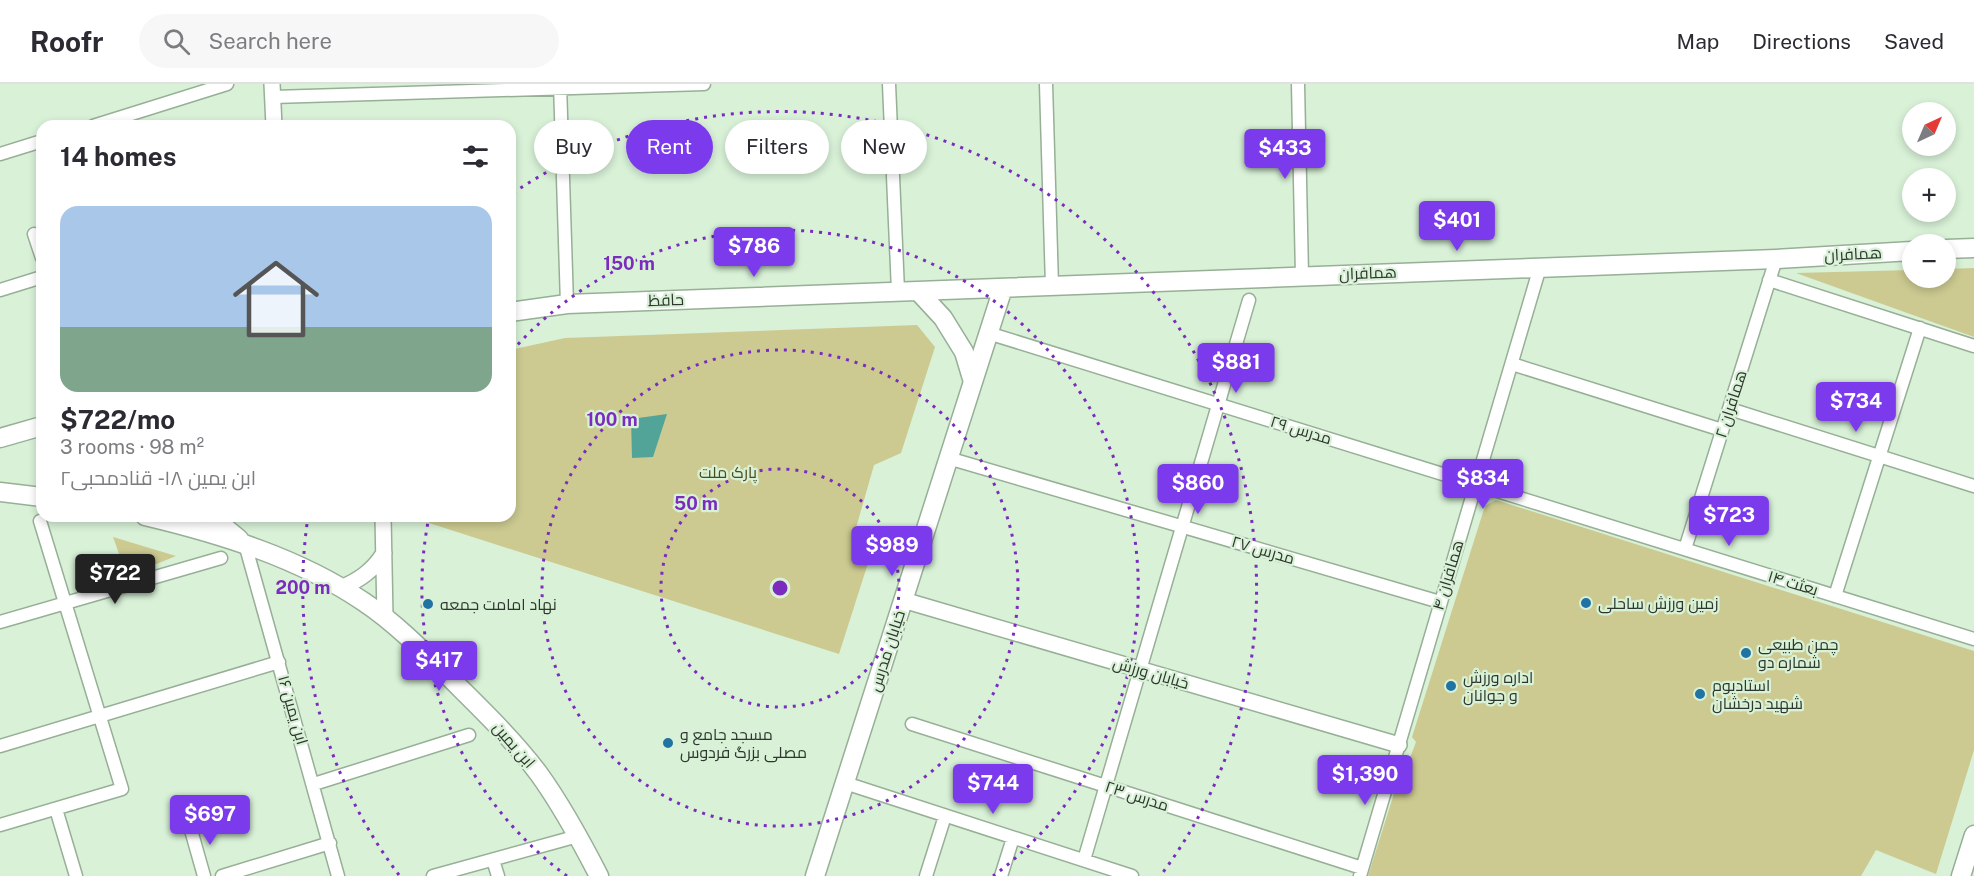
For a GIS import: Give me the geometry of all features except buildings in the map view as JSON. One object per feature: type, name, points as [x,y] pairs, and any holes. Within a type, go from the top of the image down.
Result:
[{"type":"main road","points":[[1956,249],[1974,248]]},
{"type":"main road","name":"همافران","points":[[1003,288],[1776,259],[1902,252]]},
{"type":"main road","name":"حافظ","points":[[516,311],[567,304],[1003,288]]},
{"type":"main road","name":"خیابان مدرس","points":[[815,876],[1003,288]]},
{"type":"main road","points":[[918,291],[943,318],[964,352],[973,382]]},
{"type":"main road","points":[[3,438],[36,428]]},
{"type":"main road","points":[[3,438],[36,438]]},
{"type":"main road","points":[[7,492],[36,491]]},
{"type":"main road","points":[[7,492],[36,496]]},
{"type":"main road","name":"ابن یمین","points":[[166,522],[245,544],[303,568],[341,588],[385,618],[429,657],[490,717],[539,774],[578,836],[599,876]]},
{"type":"main road","points":[[218,522],[245,544]]},
{"type":"main road","points":[[1961,876],[1974,835]]},
{"type":"street","points":[[112,120],[226,84]]},
{"type":"street","points":[[274,120],[272,90],[704,84]]},
{"type":"street","points":[[889,84],[898,291]]},
{"type":"street","points":[[1046,84],[1052,286]]},
{"type":"street","points":[[1298,84],[1302,276]]},
{"type":"street","points":[[560,86],[567,304]]},
{"type":"street","points":[[0,154],[36,143]]},
{"type":"street","points":[[34,234],[36,240]]},
{"type":"street","name":"همافران ۲","points":[[1685,549],[1776,259]]},
{"type":"street","name":"همافران ۴","points":[[1361,872],[1540,267]]},
{"type":"street","points":[[0,290],[36,279]]},
{"type":"street","points":[[1769,280],[1974,346]]},
{"type":"street","points":[[1084,860],[1249,300]]},
{"type":"street","points":[[1835,596],[1920,328]]},
{"type":"street","name":"مدرس ۲۹","points":[[988,333],[1475,484]]},
{"type":"street","points":[[1512,364],[1722,430]]},
{"type":"street","points":[[1730,409],[1974,486]]},
{"type":"street","name":"مدرس ۲۷","points":[[948,458],[1440,602]]},
{"type":"street","name":"بعثت ۱۴","points":[[1475,484],[1974,639]]},
{"type":"street","points":[[0,825],[122,789],[39,522]]},
{"type":"street","points":[[383,522],[385,618]]},
{"type":"street","name":"ابن یمین ۱۶","points":[[245,544],[314,783],[338,876]]},
{"type":"street","points":[[341,588],[366,574],[376,566],[384,554]]},
{"type":"street","points":[[0,622],[221,558]]},
{"type":"street","name":"خیابان ورزش","points":[[903,600],[1399,746]]},
{"type":"street","points":[[0,746],[279,662]]},
{"type":"street","name":"مدرس ۲۳","points":[[912,724],[1106,786],[1361,872]]},
{"type":"street","points":[[314,783],[469,735]]},
{"type":"street","points":[[845,783],[1132,876]]},
{"type":"street","points":[[56,809],[76,876]]},
{"type":"street","points":[[926,876],[945,816]]},
{"type":"street","points":[[189,823],[204,876]]},
{"type":"street","points":[[433,876],[578,836]]},
{"type":"street","points":[[1001,876],[1013,838]]},
{"type":"street","points":[[222,876],[330,843]]},
{"type":"street","points":[[493,860],[498,876]]},
{"type":"green space","points":[[1974,268],[1974,337],[1796,273],[1902,270],[1902,288],[1956,288],[1956,269]]},
{"type":"green space","name":"پارک ملت","points":[[917,325],[935,347],[901,453],[874,465],[852,542],[869,560],[839,654],[429,523],[516,522],[516,349],[565,338]]},
{"type":"green space","name":"استادیوم شهید درخشان","points":[[1496,500],[1974,651],[1974,750],[1936,874],[1876,850],[1861,876],[1368,876],[1404,762],[1410,758],[1416,742],[1412,737],[1485,506]]},
{"type":"green space","points":[[113,537],[176,556],[127,576]]},
{"type":"water","points":[[667,414],[653,457],[632,458],[631,419]]},
{"type":"place","name":"زمین ورزش ساحلی","points":[[1586,603]]},
{"type":"place","name":"نهاد امامت جمعه","points":[[428,604]]},
{"type":"place","name":"چمن طبیعی شماره دو","points":[[1746,653]]},
{"type":"place","name":"اداره ورزش و جوانان","points":[[1451,686]]},
{"type":"place","name":"استادیوم شهید درخشان","points":[[1700,694]]},
{"type":"place","name":"مسجد جامع و مصلی بزرگ فردوس","points":[[668,743]]}]
